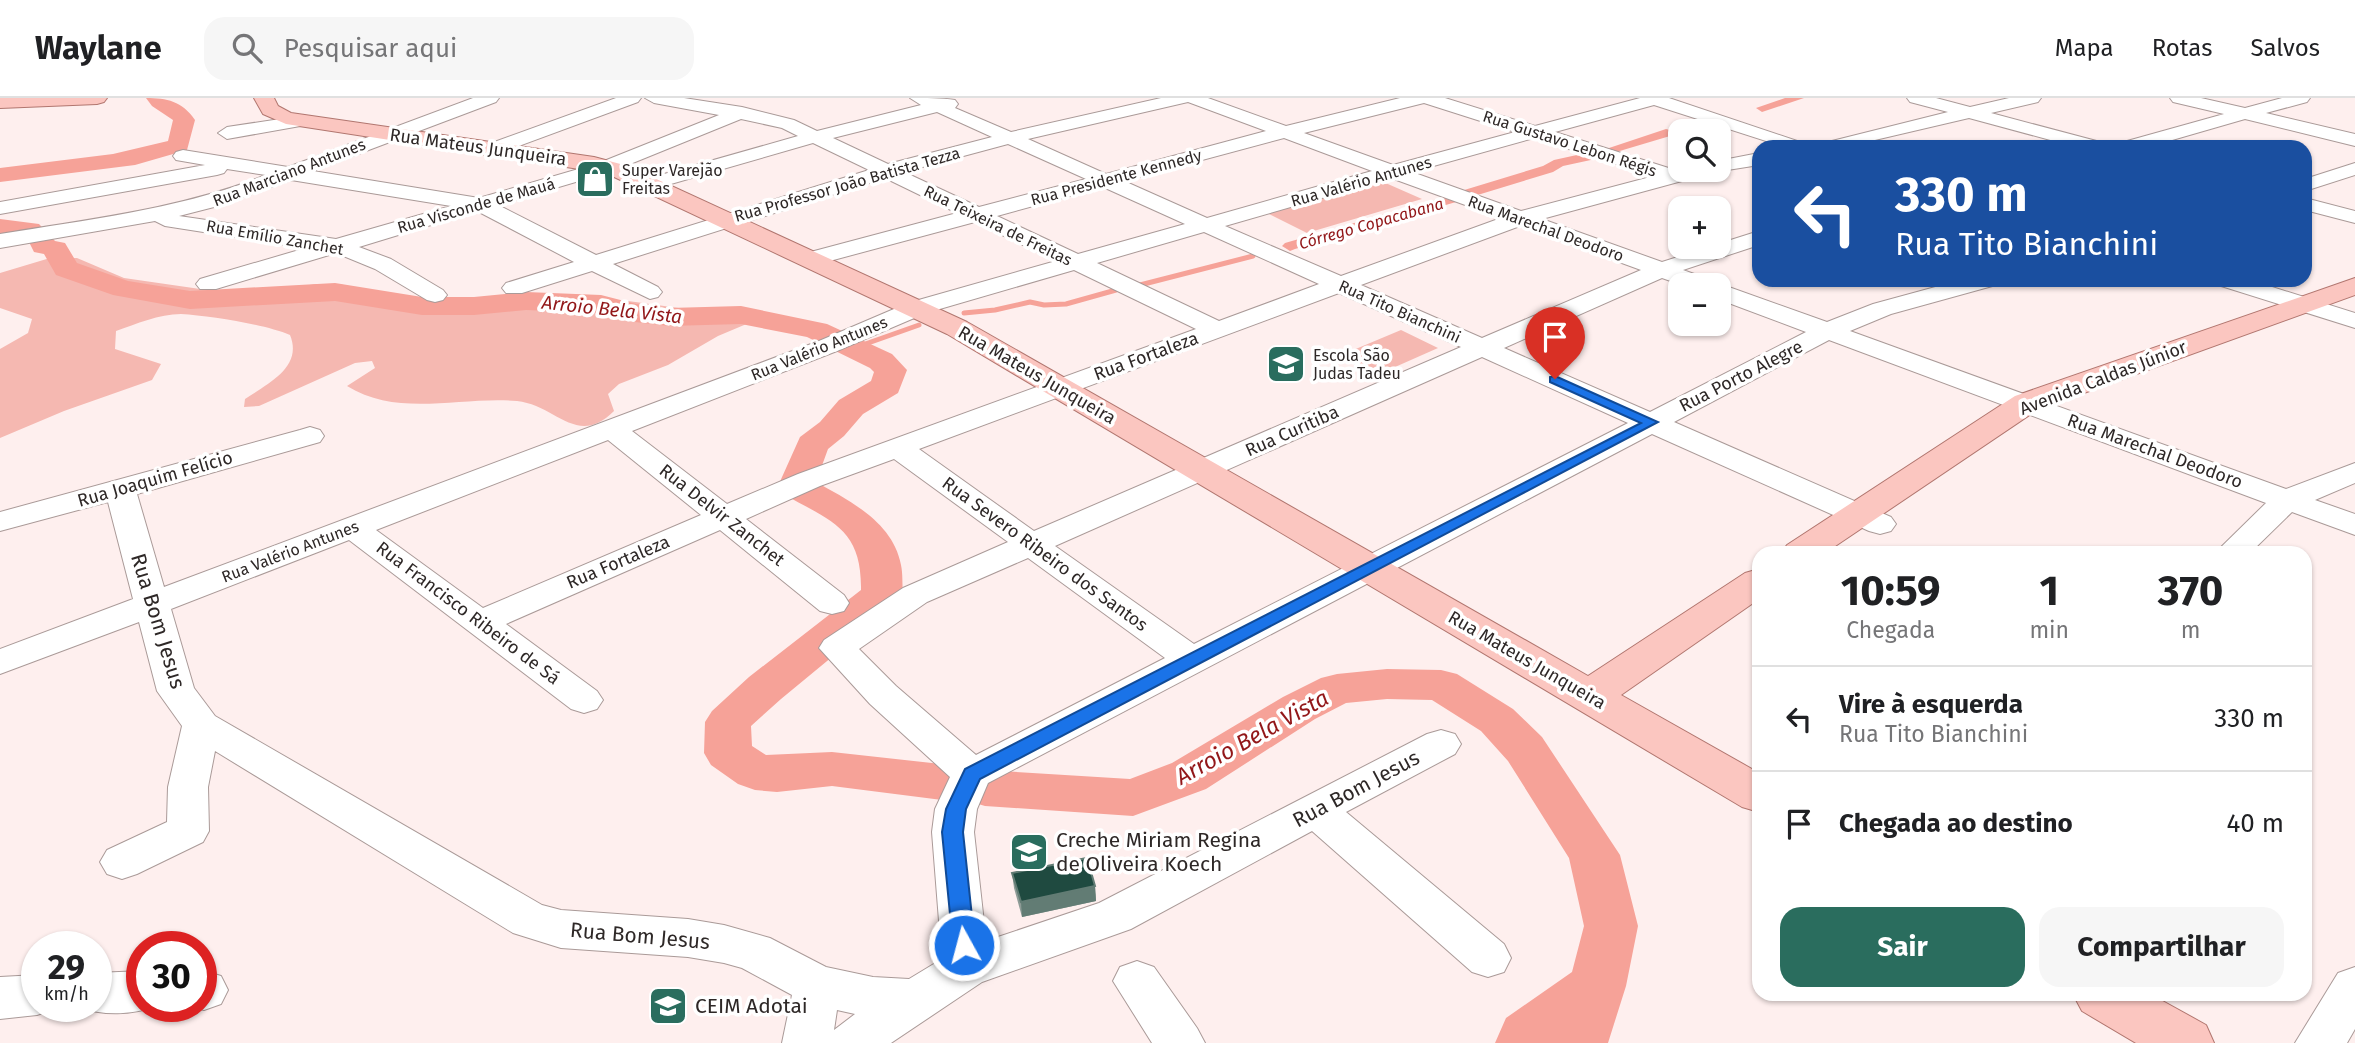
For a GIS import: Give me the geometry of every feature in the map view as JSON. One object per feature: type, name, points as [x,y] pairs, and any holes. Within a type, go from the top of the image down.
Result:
[{"type":"main road","points":[[0,102],[97,98]]},
{"type":"main road","name":"Rua Mateus Junqueira","points":[[264,98],[270,110],[300,121],[606,167],[650,184],[917,308],[957,328],[1752,791]]},
{"type":"main road","name":"Avenida Caldas Júnior","points":[[2314,308],[2355,286]]},
{"type":"main road","name":"Avenida Caldas Júnior","points":[[1814,546],[1869,519],[2036,407],[2314,308],[2355,300]]},
{"type":"main road","name":"Avenida Caldas Júnior","points":[[1844,546],[1869,519]]},
{"type":"main road","points":[[1600,702],[1752,586]]},
{"type":"main road","points":[[1600,702],[1752,611]]},
{"type":"main road","points":[[2113,1001],[2186,1043]]},
{"type":"street","name":"Rua Marciano Antunes","points":[[0,241],[211,202],[490,98]]},
{"type":"street","points":[[493,149],[632,98]]},
{"type":"street","name":"Rua Teixeira de Freitas","points":[[654,98],[775,120],[1218,330]]},
{"type":"street","name":"Rua Visconde de Mauá","points":[[208,284],[606,167],[778,98]]},
{"type":"street","name":"Rua Professor João Batista Tezza","points":[[514,288],[886,171],[1010,138],[1184,98]]},
{"type":"street","name":"Rua Marechal Deodoro","points":[[1192,98],[1669,273]]},
{"type":"street","name":"Rua Presidente Kennedy","points":[[811,259],[1421,98]]},
{"type":"street","name":"Rua Gustavo Lebon Régis","points":[[1427,98],[1668,174]]},
{"type":"street","points":[[1916,98],[2071,140]]},
{"type":"street","points":[[1852,140],[2032,98]]},
{"type":"street","points":[[2179,98],[2355,140]]},
{"type":"street","points":[[2152,140],[2301,98]]},
{"type":"street","points":[[1655,99],[1782,140]]},
{"type":"street","name":"Rua Valério Antunes","points":[[0,662],[840,341],[917,308],[1655,99]]},
{"type":"street","points":[[650,184],[929,102],[963,101]]},
{"type":"street","name":"Rua Tito Bianchini","points":[[929,102],[1869,519]]},
{"type":"street","points":[[228,133],[300,121]]},
{"type":"street","points":[[183,156],[480,204],[650,292]]},
{"type":"street","points":[[1731,164],[1752,160]]},
{"type":"street","points":[[0,208],[180,177],[233,164]]},
{"type":"street","points":[[2312,183],[2355,169]]},
{"type":"street","name":"Rua Fortaleza","points":[[480,622],[797,485],[1521,218],[1668,178]]},
{"type":"street","points":[[2312,206],[2355,217]]},
{"type":"street","name":"Rua Emílio Zanchet","points":[[145,216],[337,246],[383,264],[435,295]]},
{"type":"street","name":"Rua Curitiba","points":[[972,774],[883,695],[837,648],[915,595],[1660,270],[1752,240]]},
{"type":"street","name":"Rua Porto Alegre","points":[[972,774],[1828,331],[1882,309],[1962,287]]},
{"type":"street","points":[[2248,287],[2355,321]]},
{"type":"street","name":"Rua Marechal Deodoro","points":[[1731,296],[2355,526]]},
{"type":"street","name":"Rua Delvir Zanchet","points":[[611,428],[832,603]]},
{"type":"street","name":"Rua Joaquim Felício","points":[[0,522],[310,436]]},
{"type":"street","name":"Rua Severo Ribeiro dos Santos","points":[[898,448],[1192,660]]},
{"type":"street","points":[[2238,546],[2287,500],[2355,472]]},
{"type":"street","name":"Rua Bom Jesus","points":[[120,489],[176,691],[201,725],[529,920],[561,929],[688,937],[724,944],[754,952],[817,985],[873,998],[915,1000],[966,968],[1115,916],[1441,744]]},
{"type":"street","name":"Rua Francisco Ribeiro de Sá","points":[[352,527],[584,700]]},
{"type":"street","points":[[122,862],[188,831],[188,787],[201,725]]},
{"type":"street","points":[[966,968],[953,832],[956,809],[972,774]]},
{"type":"street","points":[[1317,811],[1488,958]]},
{"type":"street","points":[[1137,981],[1180,1043]]},
{"type":"street","points":[[807,1043],[817,985]]},
{"type":"street","points":[[2320,1043],[2355,987]]},
{"type":"street","points":[[0,998],[21,996]]},
{"type":"street","points":[[852,1043],[915,1000]]},
{"type":"shaded area","points":[[1381,181],[1422,199],[1307,233],[1267,213]]},
{"type":"shaded area","points":[[50,258],[77,258],[124,278],[207,290],[273,291],[316,284],[339,284],[405,298],[442,301],[557,296],[628,301],[693,310],[759,313],[756,320],[718,336],[668,365],[619,384],[608,394],[614,411],[589,426],[577,425],[531,404],[517,401],[408,403],[367,396],[347,386],[375,368],[372,361],[355,363],[259,406],[244,407],[245,399],[273,380],[288,365],[293,346],[290,335],[266,327],[221,319],[181,314],[164,316],[116,331],[115,349],[161,364],[152,380],[64,411],[0,438],[0,349],[28,333],[32,319],[0,308],[0,273]]},
{"type":"shaded area","points":[[1401,330],[1438,348],[1377,375],[1339,356]]},
{"type":"building","points":[[1087,858],[1095,886],[1021,902],[1012,873]]},
{"type":"waterway","name":"Arroio Bela Vista","points":[[0,175],[135,158],[179,145],[184,120],[156,98]]},
{"type":"waterway","name":"Córrego Copacabana","points":[[1762,108],[1798,98]]},
{"type":"waterway","name":"Córrego Copacabana","points":[[1613,149],[1666,133]]},
{"type":"waterway","name":"Córrego Copacabana","points":[[1466,194],[1548,169],[1559,163],[1595,155]]},
{"type":"waterway","name":"Córrego Copacabana","points":[[1290,246],[1451,199]]},
{"type":"waterway","name":"Arroio Bela Vista","points":[[0,227],[30,230]]},
{"type":"waterway","name":"Arroio Bela Vista","points":[[40,238],[44,246],[55,249],[66,269],[123,289],[190,300],[335,292],[422,306],[474,306],[526,301],[601,304],[635,313],[669,317],[741,315],[816,330],[881,361],[891,370],[886,386],[851,407],[832,429],[812,444],[796,486],[846,515],[867,534],[880,560],[882,593],[765,688],[728,722],[728,753],[755,772],[777,774],[832,769],[950,783]]},
{"type":"waterway","name":"Córrego Copacabana","points":[[1140,285],[1253,256]]},
{"type":"waterway","name":"Córrego Copacabana","points":[[964,313],[995,310],[1030,302],[1044,305],[1066,304],[1116,290]]},
{"type":"waterway","name":"Córrego Copacabana","points":[[854,348],[919,325]]},
{"type":"waterway","name":"Arroio Bela Vista","points":[[985,788],[1133,798],[1189,776],[1299,708],[1337,689],[1387,684],[1441,685],[1497,720],[1525,749],[1594,855],[1611,926],[1597,986]]},
{"type":"waterway","name":"Arroio Bela Vista","points":[[1525,1043],[1527,1037],[1597,986]]},
{"type":"waterway","points":[[1578,1043],[1597,986]]},
{"type":"place","name":"Super Varejão Freitas","points":[[595,179]]},
{"type":"place","name":"Escola São Judas Tadeu","points":[[1286,364]]},
{"type":"place","name":"Creche Miriam Regina de Oliveira Koech","points":[[1029,852]]},
{"type":"place","name":"CEIM Adotai","points":[[668,1006]]},
{"type":"route","points":[[964,945],[953,832],[956,809],[972,774],[1652,422],[1555,379]]}]
